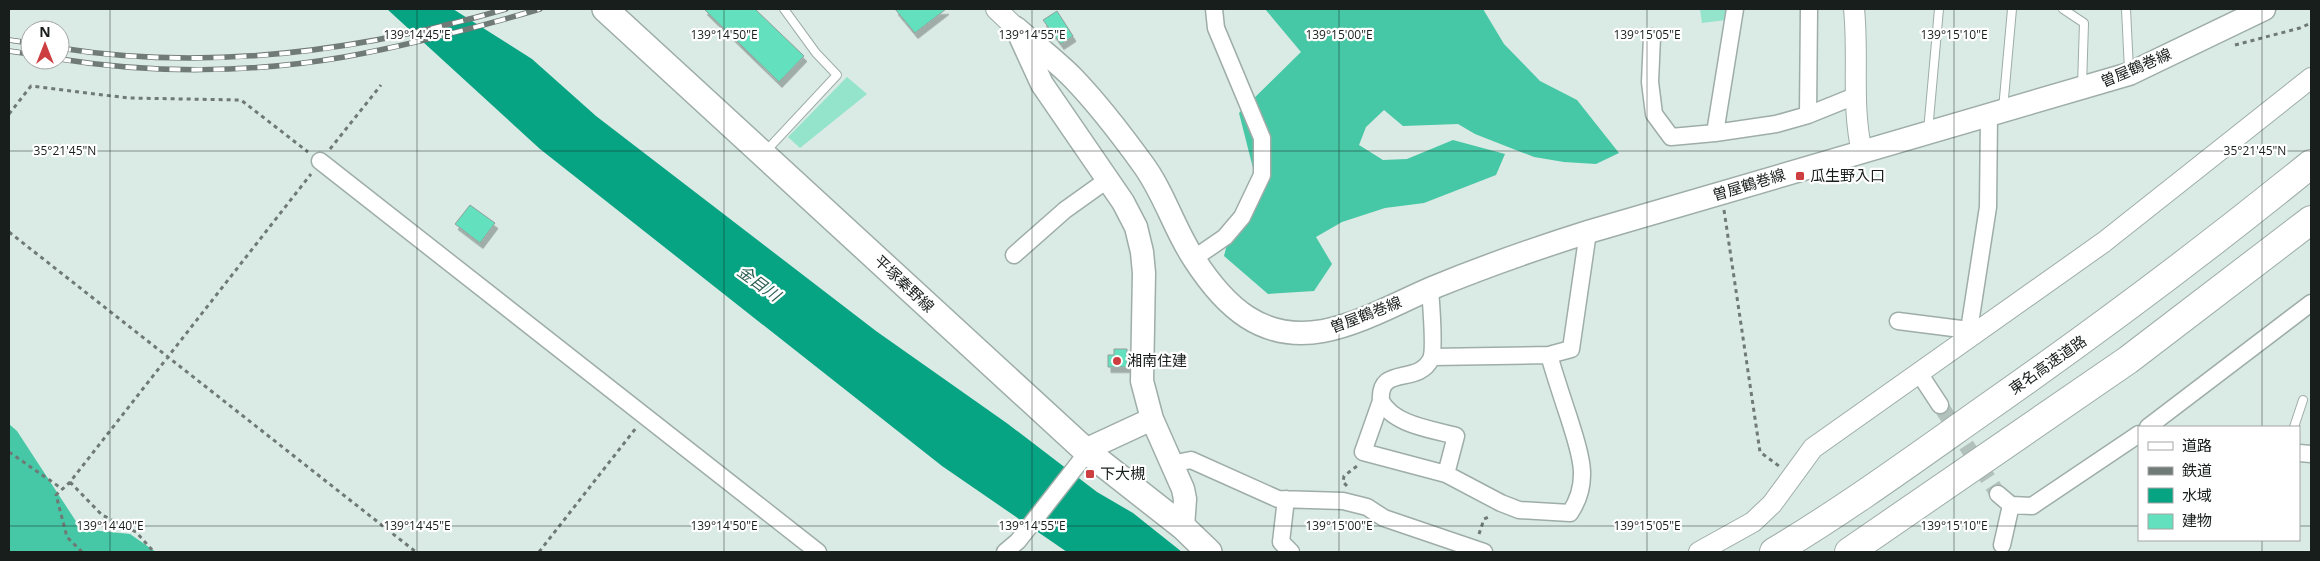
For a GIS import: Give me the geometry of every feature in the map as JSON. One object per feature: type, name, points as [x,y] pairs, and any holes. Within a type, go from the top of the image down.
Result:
[{"type":"highway","name":"東名高速道路","points":[[1774,552],[1834,516],[2103,326],[2229,231],[2311,164]]},
{"type":"highway","points":[[1852,550],[2128,360],[2311,220]]},
{"type":"main road","name":"平塚秦野線","points":[[605,9],[763,154],[1083,454],[1135,489],[1183,526],[1210,552]]},
{"type":"main road","name":"曽屋鶴巻線","points":[[1016,28],[1073,78],[1119,132],[1144,166],[1193,259],[1228,303],[1249,320],[1274,330],[1295,333],[1323,331],[1352,322],[1504,258],[1588,232],[1928,132],[2082,90],[2129,74],[2264,9]]},
{"type":"main road","points":[[1016,28],[1042,84],[1123,202],[1136,227],[1142,252],[1142,381],[1152,419],[1184,490],[1183,526]]},
{"type":"main road","points":[[1083,454],[1152,419]]},
{"type":"street","points":[[996,9],[1016,28]]},
{"type":"street","points":[[1193,259],[1225,237],[1242,217],[1262,175],[1262,138],[1216,28],[1214,9]]},
{"type":"street","points":[[1715,133],[1735,9]]},
{"type":"street","points":[[1808,115],[1809,9]]},
{"type":"street","points":[[1854,9],[1857,53],[1855,96],[1862,152]]},
{"type":"street","points":[[1652,37],[1650,82],[1654,114],[1671,137],[1776,124],[1808,115],[1855,96]]},
{"type":"street","points":[[1699,552],[1753,522],[1772,504],[1812,448],[1919,373],[1969,334],[2104,242],[2311,78]]},
{"type":"street","points":[[1969,334],[1988,207],[1996,113]]},
{"type":"street","points":[[320,161],[818,552]]},
{"type":"street","points":[[1014,256],[1066,210],[1107,180]]},
{"type":"street","points":[[1432,357],[1549,355],[1571,349],[1588,232]]},
{"type":"street","points":[[1430,289],[1432,357],[1424,369],[1412,374],[1390,378],[1380,392],[1381,401],[1386,410],[1409,422],[1456,436],[1446,474]]},
{"type":"street","points":[[2149,426],[2311,302]]},
{"type":"street","points":[[1898,321],[1969,334]]},
{"type":"street","points":[[1381,401],[1363,452],[1446,474],[1501,503],[1519,510],[1570,513],[1578,502],[1582,482],[1582,452],[1549,355]]},
{"type":"street","points":[[1919,373],[1940,406]]},
{"type":"street","points":[[2002,548],[2004,500],[2032,506],[2138,435]]},
{"type":"street","points":[[1005,552],[1018,541],[1083,454]]},
{"type":"street","points":[[1172,464],[1191,460],[1278,499],[1343,501],[1367,507],[1384,518],[1479,551]]},
{"type":"street","points":[[1286,500],[1281,542],[1291,552]]},
{"type":"lane","points":[[763,154],[837,75],[816,53],[784,9]]},
{"type":"lane","points":[[1928,132],[1939,9]]},
{"type":"lane","points":[[1996,113],[2012,9]]},
{"type":"lane","points":[[2063,9],[2084,23],[2082,90]]},
{"type":"lane","points":[[2126,9],[2129,74]]},
{"type":"lane","points":[[2294,426],[2303,400]]},
{"type":"path","points":[[82,552],[67,536],[56,495],[61,488],[70,482],[381,85]]},
{"type":"path","points":[[9,114],[31,86],[128,98],[241,100],[320,161]]},
{"type":"path","points":[[1721,194],[1760,452],[1792,475]]},
{"type":"path","points":[[9,232],[416,552]]},
{"type":"path","points":[[539,552],[644,417]]},
{"type":"path","points":[[9,452],[61,488]]},
{"type":"path","points":[[1356,504],[1355,494],[1343,482],[1344,476],[1358,465],[1359,458]]},
{"type":"path","points":[[70,482],[102,515],[136,532],[154,552]]},
{"type":"path","points":[[1479,551],[1484,519],[1519,510]]},
{"type":"shaded area","points":[[1265,9],[1483,9],[1504,44],[1540,81],[1577,100],[1619,153],[1596,164],[1564,162],[1534,157],[1475,134],[1458,124],[1403,126],[1384,110],[1366,127],[1359,145],[1383,160],[1407,159],[1453,140],[1505,154],[1496,175],[1424,203],[1385,208],[1342,222],[1316,237],[1332,264],[1314,291],[1268,294],[1224,256],[1236,210],[1254,172],[1239,113],[1301,52]]},
{"type":"shaded area","points":[[1700,9],[1727,9],[1726,20],[1702,23]]},
{"type":"shaded area","points":[[847,77],[867,94],[800,148],[788,137]]},
{"type":"shaded area","points":[[9,424],[17,431],[81,529],[130,534],[156,552],[9,552]]},
{"type":"water","name":"金目川","points":[[387,9],[453,9],[532,59],[596,116],[876,331],[1008,424],[1097,492],[1133,513],[1182,552],[1067,552],[942,466],[540,149]]},
{"type":"building","points":[[704,9],[755,9],[804,56],[779,82]]},
{"type":"building","points":[[895,9],[946,9],[915,33]]},
{"type":"building","points":[[1057,11],[1073,36],[1061,44],[1043,20]]},
{"type":"building","points":[[470,205],[495,223],[480,243],[455,224]]},
{"type":"building","name":"湘南住建","points":[[1114,349],[1127,349],[1127,367],[1108,367],[1108,355],[1114,355]]},
{"type":"tunnel","points":[[1940,405],[1998,494]]},
{"type":"railway","points":[[70,49],[116,55],[173,58],[285,53],[341,46],[396,36],[506,9]]},
{"type":"railway","points":[[70,60],[130,67],[202,70],[274,66],[344,57],[393,47],[540,9]]},
{"type":"railway","points":[[9,40],[20,42]]},
{"type":"railway","points":[[9,51],[20,53]]},
{"type":"place","name":"瓜生野入口","points":[[1800,176]]},
{"type":"place","name":"湘南住建","points":[[1117,361]]},
{"type":"place","name":"下大槻","points":[[1090,474]]}]
